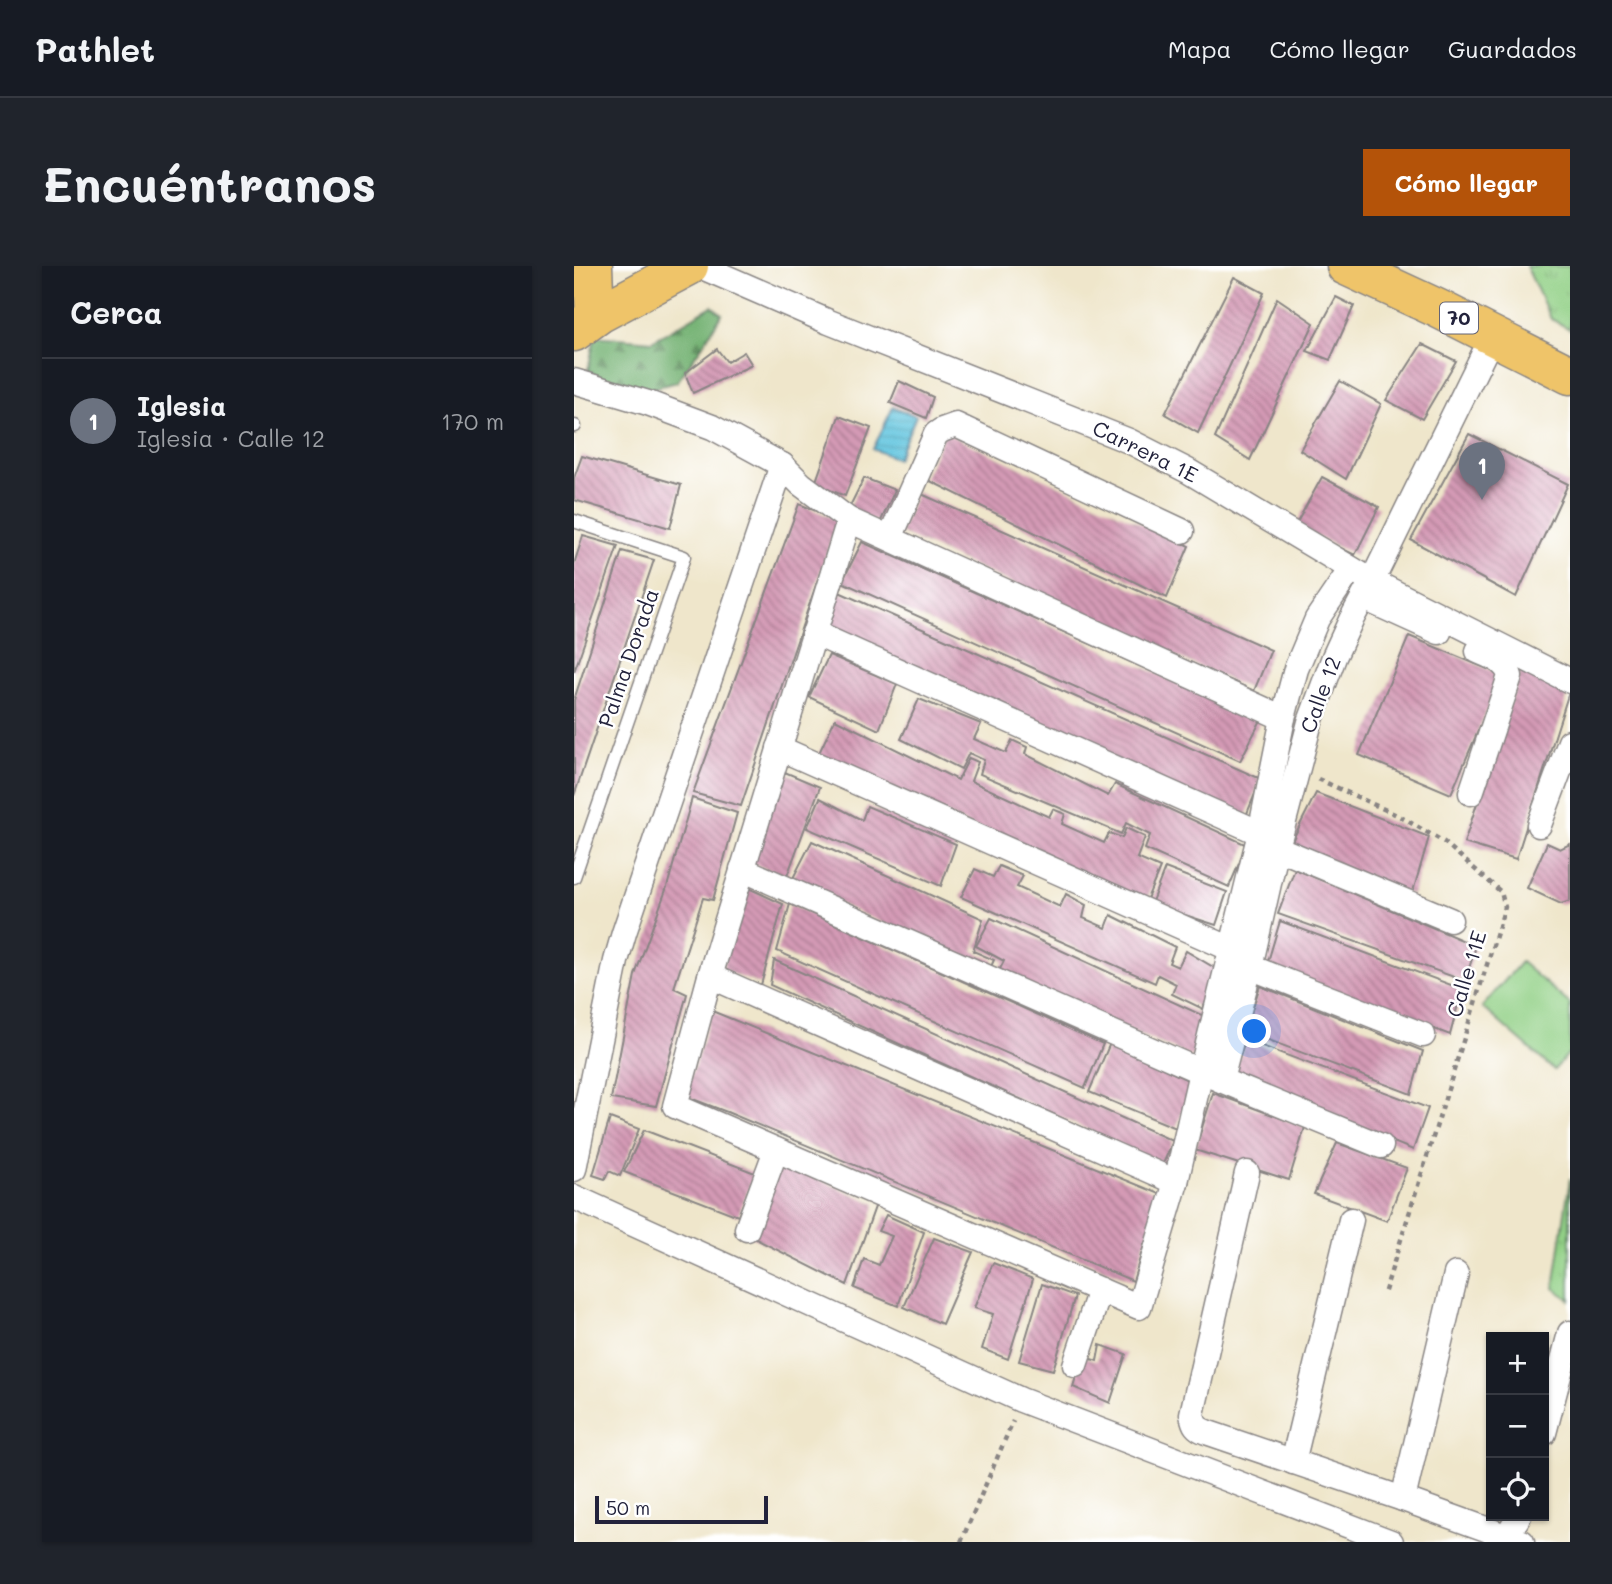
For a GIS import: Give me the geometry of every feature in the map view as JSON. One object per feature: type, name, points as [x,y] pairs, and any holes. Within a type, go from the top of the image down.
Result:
[{"type":"highway","points":[[584,324],[593,266]]},
{"type":"highway","points":[[584,324],[688,266]]},
{"type":"highway","name":"70","points":[[1346,266],[1493,335],[1570,375]]},
{"type":"highway","points":[[1402,266],[1439,309]]},
{"type":"street","name":"Carrera 1E","points":[[700,266],[829,322],[1129,441],[1188,471],[1362,582],[1570,681]]},
{"type":"street","name":"Calle 12","points":[[1211,1076],[1250,967],[1269,840],[1297,771],[1310,722],[1362,582],[1493,335]]},
{"type":"street","points":[[574,381],[648,403],[712,427],[782,465],[801,484],[849,520],[1283,718]]},
{"type":"street","points":[[890,538],[936,434],[956,425],[1182,531]]},
{"type":"street","points":[[574,1169],[624,933],[782,465]]},
{"type":"street","points":[[849,520],[710,976],[675,1106],[1139,1307],[1211,1076],[1231,949],[1269,840],[1283,718],[1296,669],[1317,620],[1362,582],[1508,668],[1510,676],[1471,793]]},
{"type":"street","points":[[814,633],[1450,920]]},
{"type":"street","points":[[1539,825],[1570,742]]},
{"type":"street","points":[[779,748],[1231,949]]},
{"type":"street","points":[[742,869],[1211,1076],[1381,1146]]},
{"type":"street","points":[[1250,967],[1423,1035]]},
{"type":"street","points":[[710,976],[1176,1182]]},
{"type":"street","points":[[747,1229],[776,1150]]},
{"type":"street","points":[[1247,1173],[1192,1414],[1194,1423],[1198,1428],[1293,1462],[1403,1499],[1515,1531]]},
{"type":"street","points":[[574,1197],[1021,1400],[1391,1542]]},
{"type":"street","points":[[1293,1462],[1351,1220]]},
{"type":"street","points":[[1403,1499],[1456,1274]]},
{"type":"street","points":[[1075,1366],[1100,1290]]},
{"type":"street","points":[[1549,1414],[1570,1333]]},
{"type":"lane","name":"Palma Dorada","points":[[574,877],[684,557],[575,525]]},
{"type":"path","name":"Calle 11E","points":[[1297,771],[1399,816],[1444,842],[1501,892],[1504,907],[1384,1294]]},
{"type":"path","points":[[961,1542],[1021,1400]]},
{"type":"green space","points":[[1526,266],[1570,266],[1570,329],[1551,319]]},
{"type":"green space","points":[[712,306],[722,314],[677,382],[626,395],[588,370],[595,336],[652,341]]},
{"type":"green space","points":[[1521,962],[1570,1004],[1570,1052],[1554,1070],[1482,1007]]},
{"type":"green space","points":[[1570,1178],[1570,1300],[1554,1288]]},
{"type":"water","points":[[893,407],[916,416],[897,459],[873,449]]},
{"type":"building","points":[[1234,277],[1264,293],[1198,433],[1165,414]]},
{"type":"building","points":[[1336,297],[1354,306],[1330,360],[1307,351]]},
{"type":"building","points":[[1277,298],[1314,323],[1250,460],[1215,438]]},
{"type":"building","points":[[1422,344],[1456,361],[1422,419],[1386,400]]},
{"type":"building","points":[[717,349],[727,362],[744,352],[752,365],[693,393],[685,373]]},
{"type":"building","points":[[899,381],[933,397],[926,418],[890,403]]},
{"type":"building","points":[[1340,381],[1381,404],[1346,479],[1300,450]]},
{"type":"building","points":[[839,416],[871,428],[845,496],[815,484]]},
{"type":"building","points":[[945,433],[1189,546],[1167,598],[924,478]]},
{"type":"building","points":[[1469,434],[1568,484],[1516,597],[1411,540]]},
{"type":"building","points":[[582,456],[681,485],[670,528],[574,500],[574,478]]},
{"type":"building","points":[[1322,477],[1379,507],[1355,555],[1295,526]]},
{"type":"building","points":[[864,478],[895,490],[880,523],[848,510]]},
{"type":"building","points":[[917,492],[1271,650],[1254,691],[900,533]]},
{"type":"building","points":[[799,504],[838,520],[741,806],[693,793]]},
{"type":"building","points":[[583,536],[618,546],[574,672],[574,564]]},
{"type":"building","points":[[862,542],[1261,720],[1240,761],[842,582]]},
{"type":"building","points":[[622,551],[654,560],[574,796],[574,700]]},
{"type":"building","points":[[839,592],[1261,779],[1244,821],[824,629]]},
{"type":"building","points":[[1409,636],[1502,675],[1451,794],[1359,755]]},
{"type":"building","points":[[829,655],[897,684],[879,730],[809,697]]},
{"type":"building","points":[[1523,664],[1569,692],[1516,859],[1464,843]]},
{"type":"building","points":[[919,699],[981,724],[974,739],[1006,753],[1012,740],[1027,747],[1025,754],[1108,796],[1115,784],[1247,845],[1229,887],[1145,849],[1150,835],[1126,823],[1121,834],[980,774],[984,760],[969,753],[961,769],[901,739]]},
{"type":"building","points":[[835,719],[958,780],[969,758],[978,762],[971,781],[1049,817],[1053,809],[1065,814],[1062,824],[1104,843],[1109,833],[1122,838],[1126,828],[1145,837],[1137,858],[1160,868],[1144,906],[818,755]]},
{"type":"building","points":[[780,770],[820,787],[787,876],[750,863]]},
{"type":"building","points":[[1316,793],[1429,837],[1412,895],[1289,847]]},
{"type":"building","points":[[692,798],[737,813],[713,900],[703,898],[674,988],[687,994],[656,1106],[611,1099],[635,975],[667,887]]},
{"type":"building","points":[[820,798],[862,820],[867,806],[956,844],[941,886],[807,828]]},
{"type":"building","points":[[812,841],[983,919],[973,951],[994,960],[989,971],[791,882]]},
{"type":"building","points":[[1547,843],[1560,849],[1570,844],[1570,901],[1561,904],[1527,888]]},
{"type":"building","points":[[999,866],[1023,876],[1017,887],[1060,907],[1066,894],[1086,905],[1083,918],[1106,928],[1111,915],[1175,947],[1169,963],[1178,967],[1186,951],[1218,970],[1203,1009],[1172,994],[1176,984],[1158,975],[1155,983],[961,897],[975,869],[993,877]]},
{"type":"building","points":[[1165,868],[1227,892],[1216,925],[1151,904]]},
{"type":"building","points":[[1295,869],[1476,946],[1465,981],[1278,914]]},
{"type":"building","points":[[744,886],[783,904],[761,985],[722,970]]},
{"type":"building","points":[[790,904],[1103,1044],[1085,1088],[777,951]]},
{"type":"building","points":[[991,918],[1206,1017],[1192,1057],[998,973],[1004,961],[976,946]]},
{"type":"building","points":[[1280,921],[1462,989],[1450,1035],[1267,965]]},
{"type":"building","points":[[774,960],[1173,1141],[1163,1164],[770,985]]},
{"type":"building","points":[[1260,986],[1423,1051],[1411,1094],[1245,1031]]},
{"type":"building","points":[[712,1011],[1165,1196],[1144,1245],[1133,1281],[685,1096]]},
{"type":"building","points":[[1246,1040],[1428,1108],[1413,1150],[1232,1077]]},
{"type":"building","points":[[1110,1043],[1194,1083],[1176,1128],[1089,1092]]},
{"type":"building","points":[[1213,1093],[1305,1127],[1289,1180],[1195,1150]]},
{"type":"building","points":[[610,1118],[639,1129],[620,1176],[609,1171],[605,1179],[593,1175]]},
{"type":"building","points":[[644,1130],[755,1173],[738,1216],[624,1172]]},
{"type":"building","points":[[1337,1143],[1407,1168],[1387,1221],[1314,1194]]},
{"type":"building","points":[[778,1162],[876,1204],[847,1285],[746,1234]]},
{"type":"building","points":[[886,1215],[924,1232],[898,1306],[854,1288],[864,1259],[879,1265],[892,1236],[878,1231]]},
{"type":"building","points":[[934,1238],[973,1252],[942,1324],[904,1307]]},
{"type":"building","points":[[993,1263],[1033,1279],[1008,1359],[982,1349],[993,1314],[974,1308]]},
{"type":"building","points":[[1042,1284],[1075,1296],[1053,1370],[1019,1361]]},
{"type":"building","points":[[1100,1345],[1126,1354],[1110,1403],[1073,1387],[1082,1356],[1097,1361]]},
{"type":"place","name":"Iglesia","points":[[1482,500]]}]
